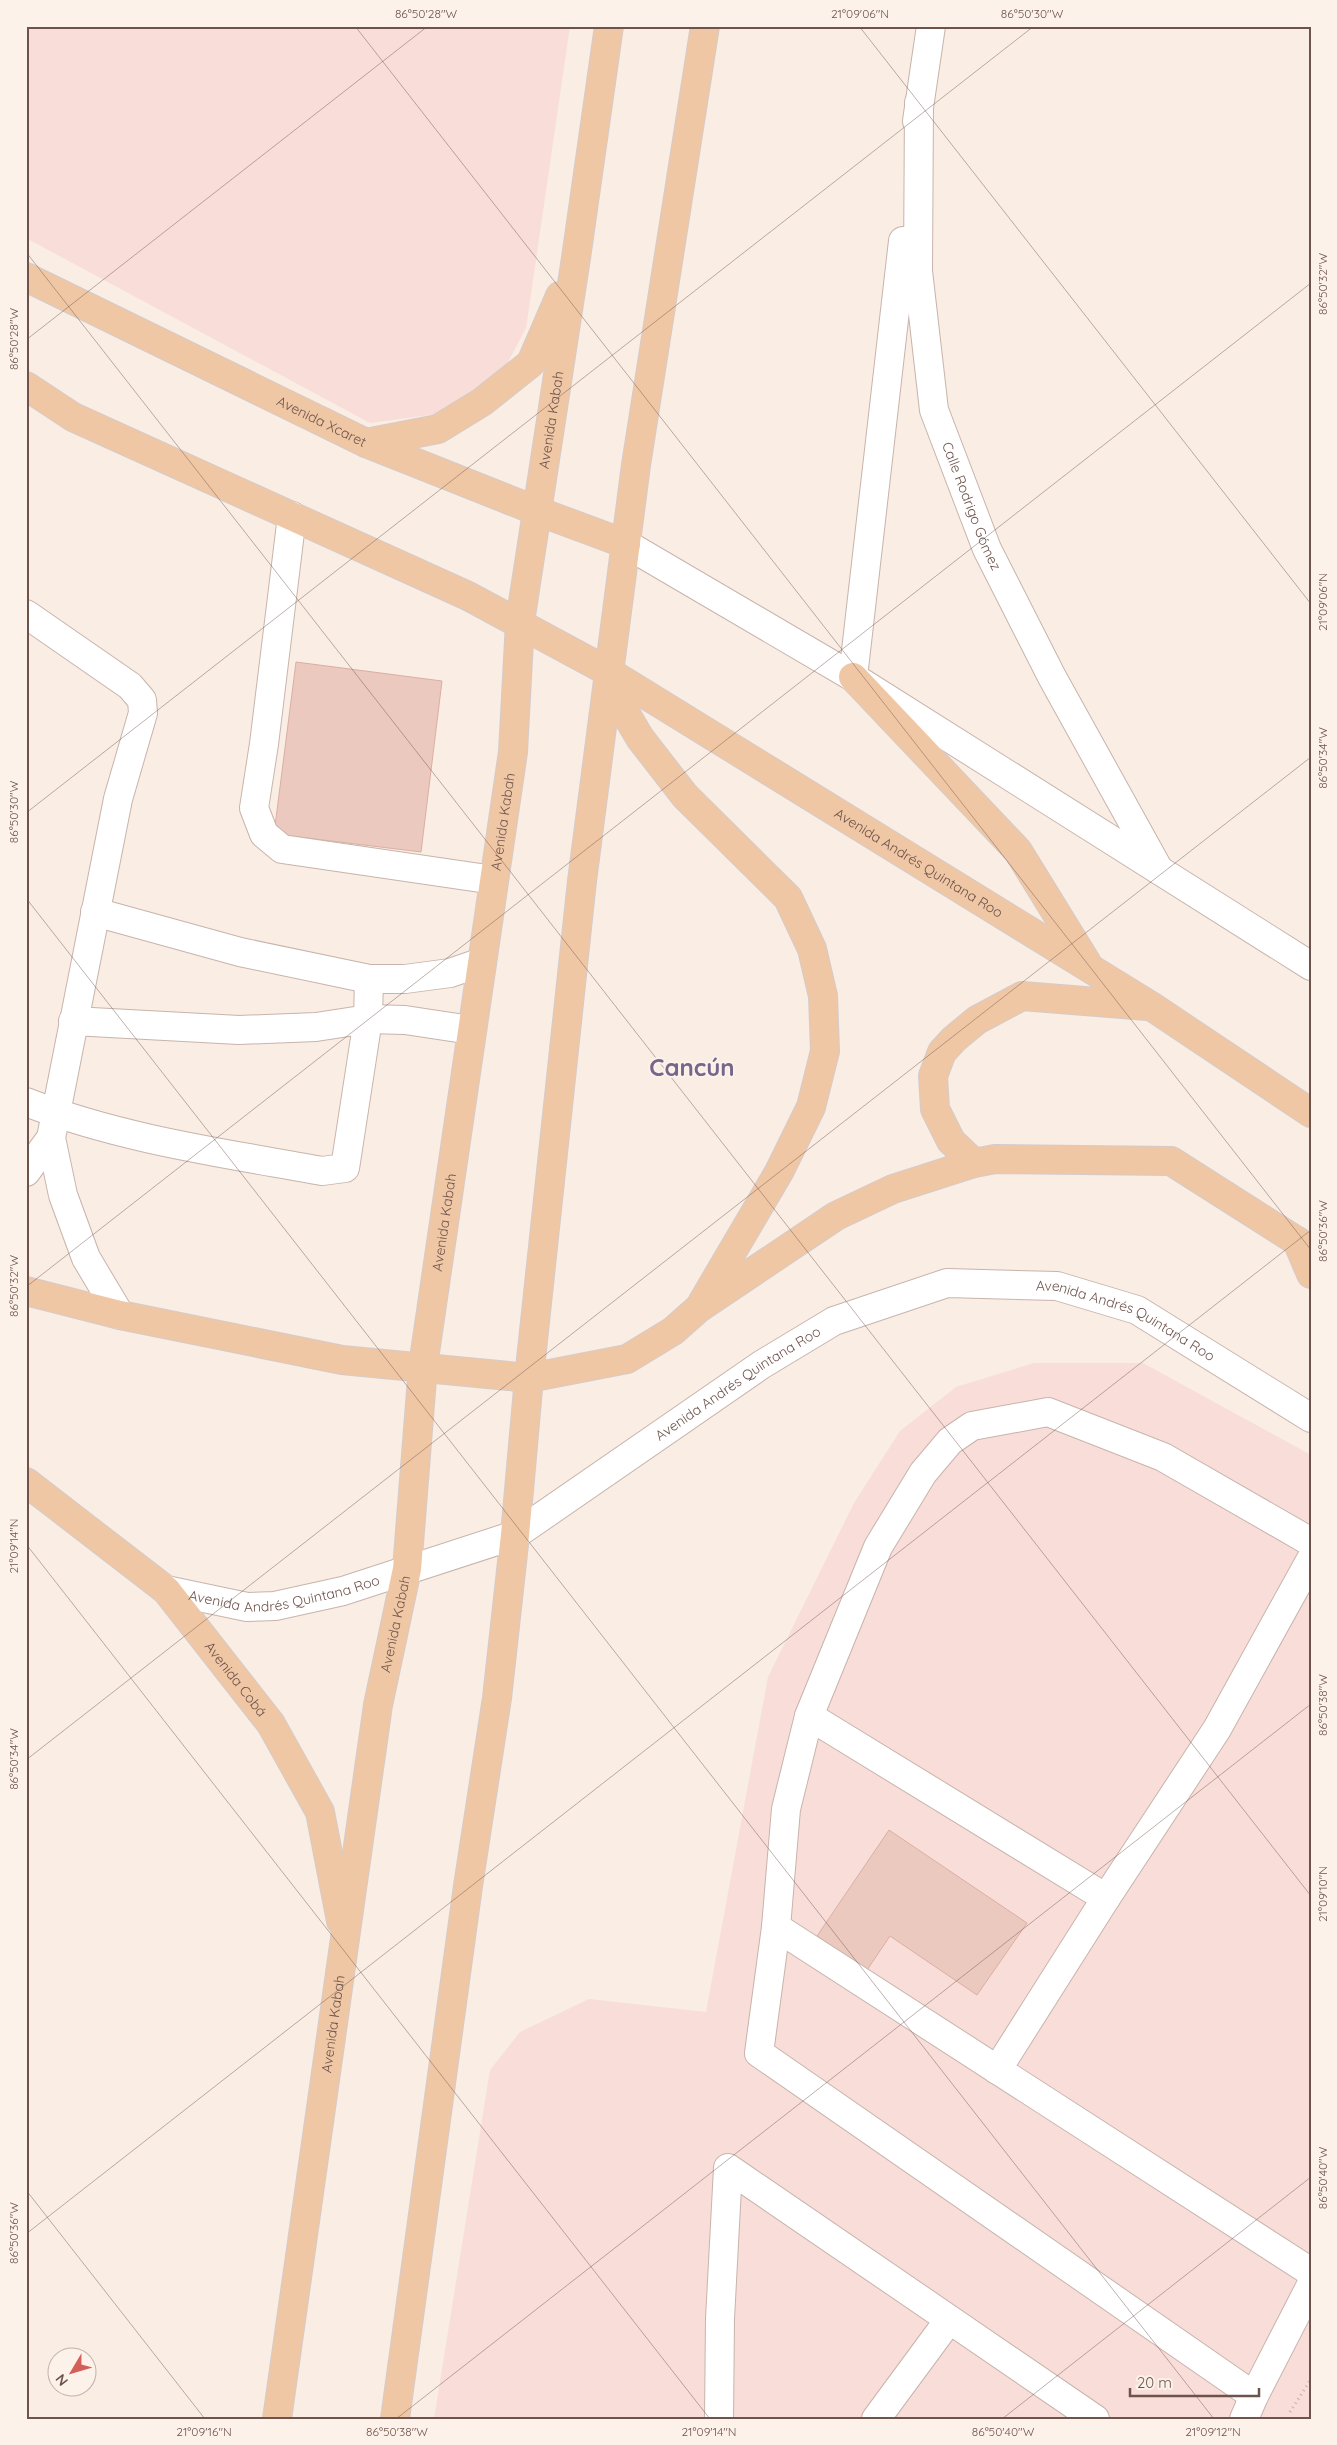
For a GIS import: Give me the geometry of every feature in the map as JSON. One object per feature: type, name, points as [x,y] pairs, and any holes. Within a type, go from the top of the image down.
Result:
[{"type":"main road","name":"Avenida Kabah","points":[[277,2419],[378,1705],[407,1569],[423,1366],[513,752],[520,622],[576,258],[609,26]]},
{"type":"main road","points":[[395,2419],[468,1886],[497,1698],[582,881],[636,464],[706,26]]},
{"type":"main road","points":[[366,443],[438,429],[482,402],[531,363],[576,258]]},
{"type":"main road","name":"Avenida Xcaret","points":[[28,279],[366,443],[626,544]]},
{"type":"main road","points":[[26,386],[73,417],[468,596],[520,622]]},
{"type":"main road","name":"Avenida Andrés Quintana Roo","points":[[520,622],[609,672],[1091,968],[1151,1006],[1311,1114]]},
{"type":"main road","points":[[609,672],[620,704],[640,738],[685,796],[788,898],[812,949],[823,996],[825,1051],[811,1107],[779,1172],[699,1308]]},
{"type":"main road","points":[[853,676],[1018,851],[1091,968]]},
{"type":"main road","points":[[974,1162],[951,1141],[936,1109],[933,1076],[942,1052],[954,1039],[977,1020],[1022,996],[1151,1006]]},
{"type":"main road","points":[[26,1292],[120,1315],[342,1360],[423,1366],[529,1378],[628,1359],[673,1331],[699,1308],[836,1216],[893,1189],[974,1162],[995,1159],[1171,1161],[1304,1246],[1311,1274]]},
{"type":"main road","name":"Avenida Cobá","points":[[26,1482],[166,1590],[271,1724],[320,1812],[345,1942]]},
{"type":"street","name":"Calle Rodrigo Gómez","points":[[853,676],[919,103],[931,26]]},
{"type":"street","name":"Calle Rodrigo Gómez","points":[[919,103],[918,271],[934,410],[987,549],[1052,677],[1159,870]]},
{"type":"street","points":[[292,516],[264,744],[254,808],[264,834],[282,849],[494,880]]},
{"type":"street","points":[[626,544],[853,676],[1311,966]]},
{"type":"street","points":[[26,614],[130,686],[142,700],[143,713],[118,799],[53,1126],[62,1195],[86,1258],[120,1315]]},
{"type":"street","points":[[95,912],[240,952],[369,980],[405,979],[450,972],[482,962]]},
{"type":"street","points":[[26,1102],[53,1126],[134,1136],[322,1172],[345,1168],[368,1019],[369,980]]},
{"type":"street","points":[[73,1021],[239,1030],[316,1027],[368,1019],[406,1020],[471,1030]]},
{"type":"street","points":[[26,1172],[53,1126]]},
{"type":"street","name":"Avenida Andrés Quintana Roo","points":[[166,1590],[247,1607],[275,1606],[343,1591],[515,1535],[761,1365],[834,1321],[947,1283],[1057,1286],[1137,1310],[1311,1418]]},
{"type":"street","points":[[1311,1542],[1163,1457],[1048,1412],[972,1426],[950,1441],[923,1473],[878,1547],[809,1716],[786,1809],[776,1927],[759,2053],[1249,2407],[1311,2285]]},
{"type":"street","points":[[997,2070],[1106,1898],[1217,1729],[1311,1559]]},
{"type":"street","points":[[809,1716],[1106,1898]]},
{"type":"street","points":[[776,1927],[1311,2272]]},
{"type":"street","points":[[719,2419],[720,2319],[728,2168],[1095,2419]]},
{"type":"street","points":[[876,2419],[949,2320]]},
{"type":"path","points":[[1286,2419],[1311,2379]]},
{"type":"shaded area","points":[[28,26],[570,26],[526,328],[507,364],[444,413],[370,423],[26,238]]},
{"type":"shaded area","points":[[1034,1363],[1143,1363],[1311,1455],[1311,2419],[434,2419],[490,2070],[520,2032],[589,1999],[706,2012],[768,1677],[854,1503],[900,1431],[956,1387]]},
{"type":"building","points":[[296,662],[442,681],[421,852],[274,834]]},
{"type":"building","points":[[889,1830],[1027,1923],[977,1995],[890,1936],[867,1970],[817,1936]]},
{"type":"district","name":"Cancún","points":[[692,1068]]}]
